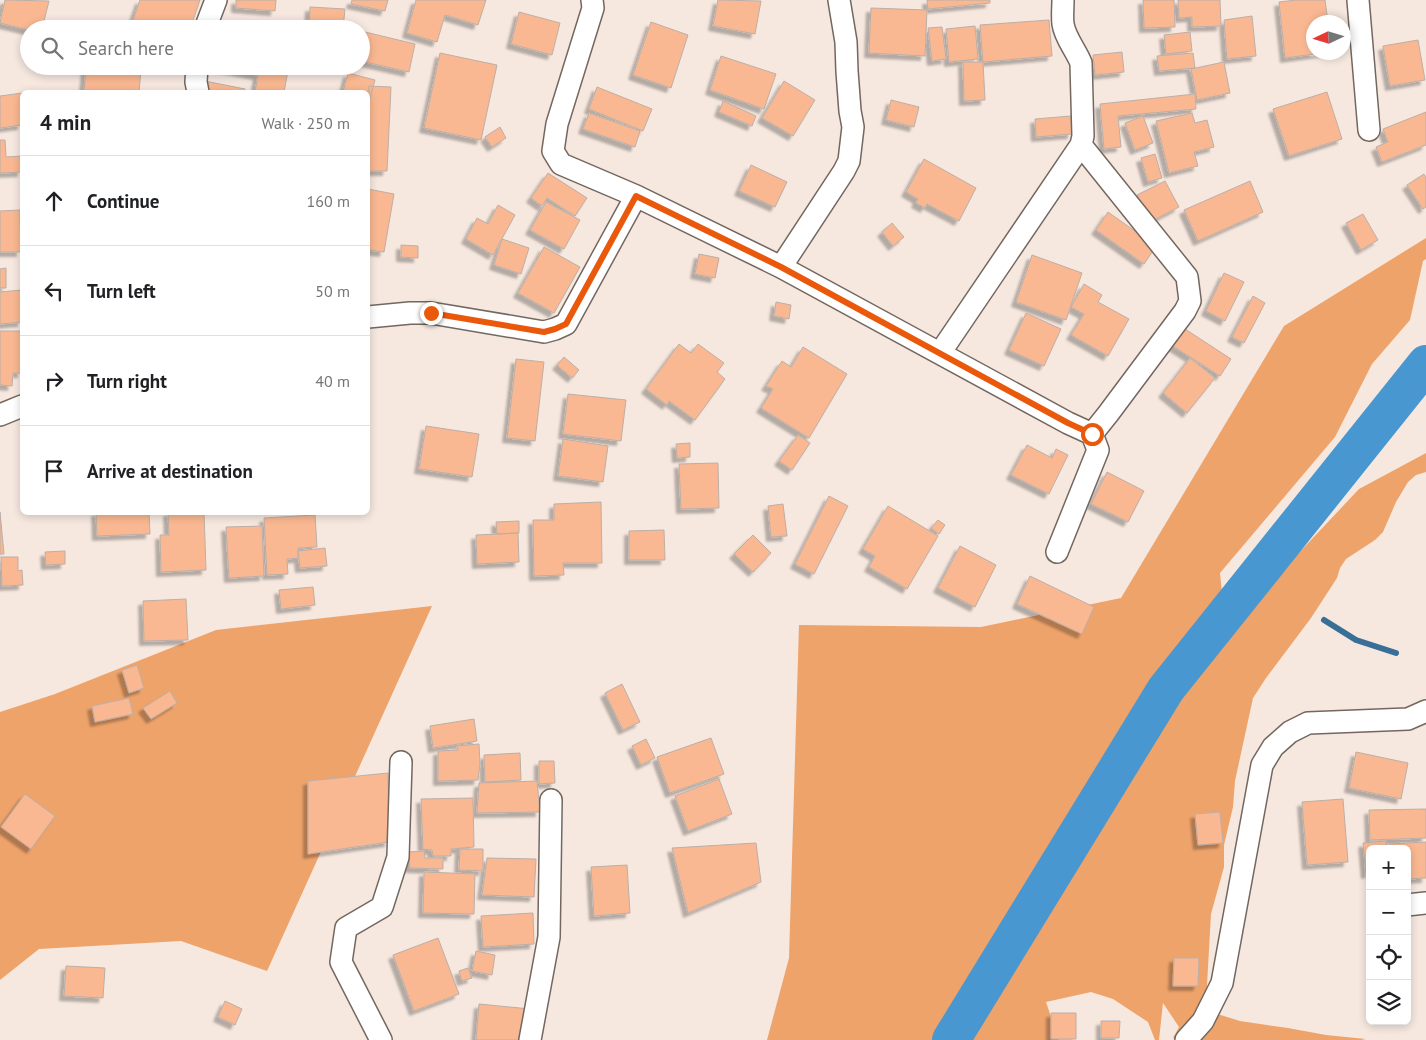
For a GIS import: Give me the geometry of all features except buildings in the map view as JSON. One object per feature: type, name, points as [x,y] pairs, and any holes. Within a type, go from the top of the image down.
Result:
[{"type":"street","points":[[208,20],[216,0]]},
{"type":"street","points":[[592,0],[592,8],[558,124],[553,151],[561,164],[636,196],[781,267],[1068,423],[1092,434],[1098,450],[1057,552]]},
{"type":"street","points":[[781,267],[844,171],[848,161],[853,127],[850,111],[846,42],[839,0]]},
{"type":"street","points":[[940,352],[1082,145],[1081,63],[1063,24],[1062,0]]},
{"type":"street","points":[[1358,0],[1368,130]]},
{"type":"street","points":[[196,75],[198,90]]},
{"type":"street","points":[[1082,145],[1186,277],[1190,301],[1092,434]]},
{"type":"street","points":[[370,316],[431,313],[544,332],[555,329],[566,324],[636,196]]},
{"type":"street","points":[[0,414],[20,407]]},
{"type":"street","points":[[1186,1040],[1203,1021],[1222,983],[1262,765],[1273,747],[1290,732],[1308,723],[1408,719],[1426,711]]},
{"type":"street","points":[[381,1040],[341,962],[346,928],[382,907],[398,857],[401,762]]},
{"type":"street","points":[[530,1040],[549,937],[551,800]]},
{"type":"street","points":[[1411,905],[1426,903]]},
{"type":"shaded area","points":[[1426,238],[1426,259],[1423,261],[1410,320],[1372,364],[1335,437],[1220,573],[1222,593],[1242,591],[1295,557],[1359,489],[1426,453],[1426,472],[1416,475],[1408,482],[1396,502],[1383,532],[1375,540],[1346,559],[1340,568],[1337,578],[1311,618],[1253,698],[1235,781],[1233,807],[1224,845],[1224,867],[1211,914],[1206,1003],[1211,1012],[1240,1021],[1326,1035],[1366,1039],[1177,1040],[1173,1038],[1179,1027],[1163,1003],[1159,1040],[1155,1040],[1148,1022],[1113,999],[1091,992],[1046,1002],[1059,1040],[767,1040],[789,958],[799,625],[981,627],[1121,598],[1284,326]]},
{"type":"shaded area","points":[[432,606],[267,971],[181,941],[39,949],[0,980],[0,712],[55,694],[216,630]]},
{"type":"waterway","points":[[951,1040],[1166,689],[1426,364]]},
{"type":"waterway","points":[[1324,620],[1356,640],[1396,653]]},
{"type":"route","points":[[431,313],[544,332],[566,324],[636,196],[781,267],[1068,423],[1092,434]]}]
